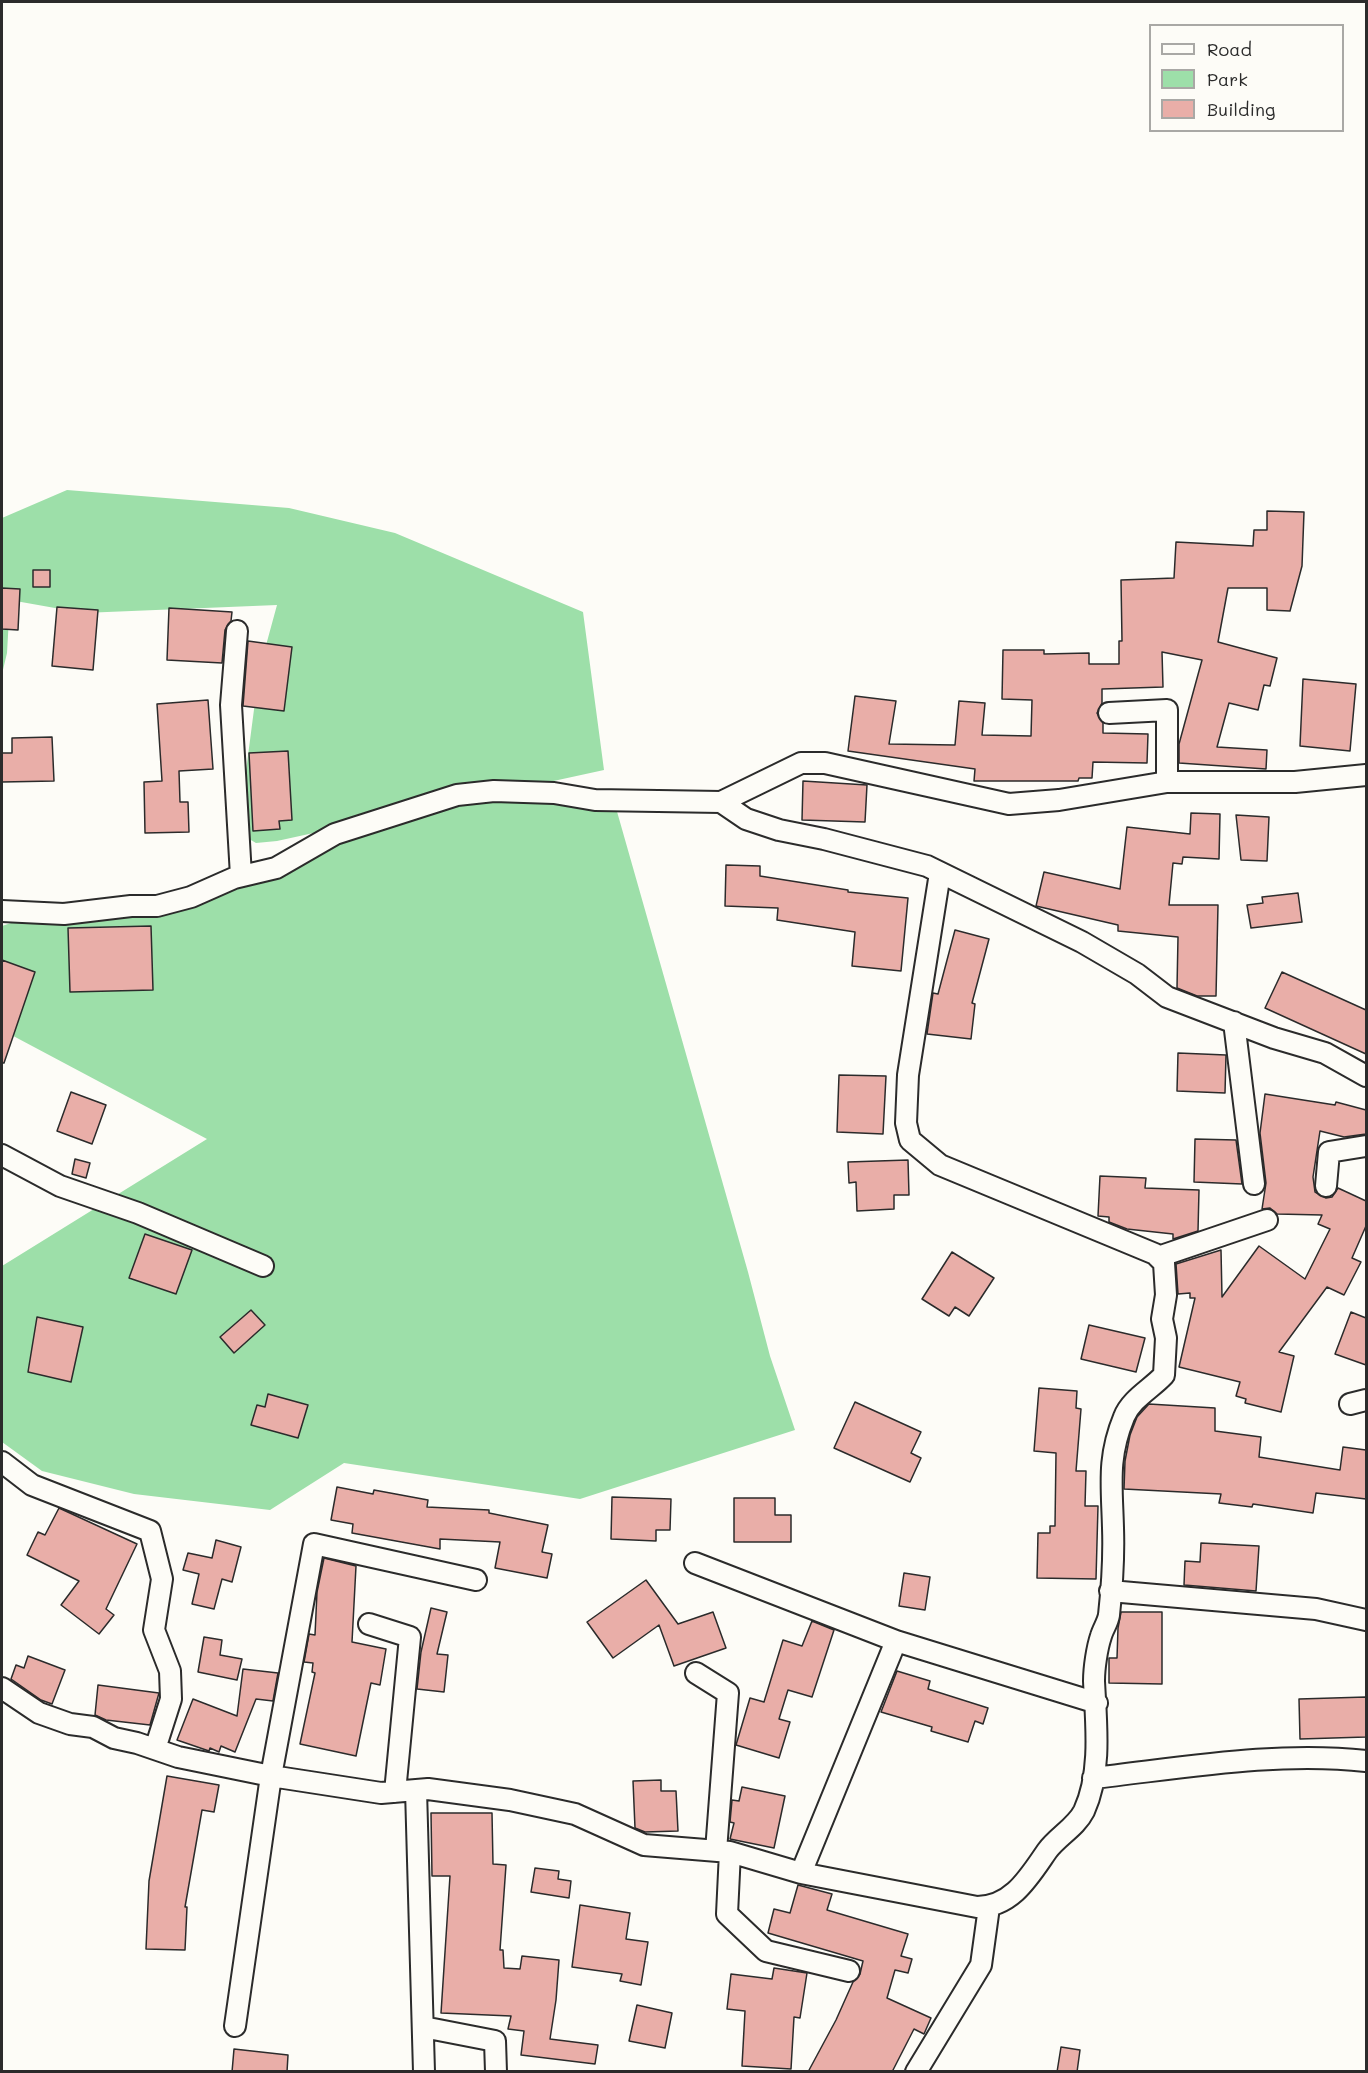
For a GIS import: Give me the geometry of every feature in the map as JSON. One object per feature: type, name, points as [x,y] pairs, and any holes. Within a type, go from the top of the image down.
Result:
[{"type":"street","points":[[237,630],[231,705],[241,876]]},
{"type":"street","points":[[1108,713],[1167,710],[1167,782]]},
{"type":"street","points":[[2,911],[64,914],[131,906],[157,906],[191,897],[241,876],[276,868],[335,834],[457,795],[494,791],[554,793],[604,800],[722,802],[801,763],[825,763],[1009,804],[1059,800],[1167,782],[1295,782],[1366,775]]},
{"type":"street","points":[[722,802],[746,819],[779,830],[807,834],[901,858],[940,873],[1082,942],[1137,974],[1167,996],[1325,1053],[1366,1076]]},
{"type":"street","points":[[2,1688],[39,1713],[70,1724],[93,1728],[114,1738],[178,1757],[271,1776],[381,1793],[416,1790],[510,1800],[575,1814],[644,1845],[723,1852],[801,1873],[926,1898],[989,1907],[1005,1901],[1030,1878],[1048,1850],[1084,1812],[1093,1778],[1097,1703],[1094,1679],[1100,1638],[1108,1618],[1110,1591],[1113,1531],[1110,1474],[1112,1456],[1130,1403],[1164,1375],[1166,1338],[1162,1319],[1166,1295],[1165,1274],[1164,1263],[1158,1257],[940,1165],[910,1140],[906,1123],[908,1075],[940,873]]},
{"type":"street","points":[[1234,1022],[1254,1184]]},
{"type":"street","points":[[1326,1186],[1329,1152],[1366,1146]]},
{"type":"street","points":[[2,1155],[60,1186],[138,1213],[263,1266]]},
{"type":"street","points":[[1158,1257],[1266,1220]]},
{"type":"street","points":[[2,1462],[32,1485],[150,1531],[162,1579],[154,1629],[170,1671],[171,1699],[155,1749]]},
{"type":"street","points":[[235,2026],[271,1776],[314,1544],[476,1580]]},
{"type":"street","points":[[695,1563],[896,1641],[1097,1703]]},
{"type":"street","points":[[1110,1591],[1316,1609],[1366,1620]]},
{"type":"street","points":[[369,1624],[410,1637],[395,1792]]},
{"type":"street","points":[[801,1873],[896,1641]]},
{"type":"street","points":[[696,1673],[728,1693],[723,1852],[727,1914],[766,1951],[849,1971]]},
{"type":"street","points":[[1093,1778],[1231,1762],[1330,1757],[1366,1761]]},
{"type":"street","points":[[416,1790],[424,2072]]},
{"type":"street","points":[[916,2072],[981,1965],[989,1907]]},
{"type":"street","points":[[423,2027],[495,2041],[496,2072]]},
{"type":"green space","points":[[67,490],[289,508],[395,533],[583,612],[604,770],[503,792],[614,801],[770,1356],[795,1430],[580,1499],[344,1463],[270,1510],[134,1494],[42,1471],[2,1442],[2,1266],[207,1139],[2,1030],[2,926],[38,914],[157,906],[391,816],[277,841],[256,843],[244,836],[246,771],[259,671],[277,605],[83,613],[10,600],[7,653],[2,674],[2,518]]},
{"type":"building","points":[[1267,511],[1304,512],[1302,566],[1290,611],[1267,610],[1267,588],[1228,588],[1218,642],[1277,658],[1270,686],[1264,685],[1258,710],[1229,703],[1217,747],[1267,750],[1266,769],[1179,763],[1179,744],[1202,660],[1162,652],[1163,687],[1102,689],[1102,703],[1097,713],[1103,723],[1103,733],[1148,734],[1147,763],[1093,762],[1092,778],[1079,778],[1078,781],[974,781],[975,769],[848,751],[855,696],[896,701],[889,744],[955,745],[959,701],[985,703],[982,735],[1031,736],[1032,700],[1002,699],[1003,650],[1044,650],[1044,654],[1089,653],[1089,664],[1119,664],[1119,641],[1122,641],[1121,580],[1174,578],[1176,542],[1253,546],[1254,530],[1267,530]]},
{"type":"building","points":[[33,570],[50,570],[50,587],[33,587]]},
{"type":"building","points":[[2,588],[20,589],[18,630],[2,629]]},
{"type":"building","points":[[57,607],[98,610],[93,670],[52,666]]},
{"type":"building","points":[[169,608],[232,612],[231,621],[225,630],[222,663],[167,660]]},
{"type":"building","points":[[248,641],[292,647],[284,711],[243,706]]},
{"type":"building","points":[[1303,679],[1356,684],[1350,751],[1300,746]]},
{"type":"building","points":[[208,700],[213,769],[179,771],[180,802],[188,802],[189,832],[145,833],[144,782],[162,781],[157,704]]},
{"type":"building","points":[[52,737],[54,781],[2,782],[2,753],[12,753],[12,738]]},
{"type":"building","points":[[288,751],[292,820],[279,821],[280,829],[253,831],[249,753]]},
{"type":"building","points":[[803,781],[867,785],[865,822],[802,820]]},
{"type":"building","points":[[1191,813],[1220,814],[1219,859],[1183,857],[1182,864],[1173,863],[1169,905],[1218,905],[1216,996],[1197,996],[1177,988],[1178,937],[1118,931],[1118,925],[1036,906],[1044,872],[1120,889],[1127,827],[1190,834]]},
{"type":"building","points":[[1236,815],[1269,817],[1267,861],[1241,860]]},
{"type":"building","points":[[726,865],[760,866],[760,876],[848,890],[848,892],[908,898],[901,971],[852,966],[855,932],[777,920],[778,908],[725,906]]},
{"type":"building","points":[[1298,893],[1302,922],[1251,928],[1247,905],[1263,903],[1262,897]]},
{"type":"building","points":[[151,926],[153,990],[70,992],[68,928]]},
{"type":"building","points":[[955,930],[989,939],[972,1003],[975,1004],[971,1039],[927,1034],[933,993],[938,994]]},
{"type":"building","points":[[2,960],[35,972],[4,1063],[2,1063]]},
{"type":"building","points":[[1282,972],[1366,1010],[1366,1054],[1265,1008]]},
{"type":"building","points":[[1178,1053],[1226,1055],[1225,1093],[1177,1091]]},
{"type":"building","points":[[839,1075],[886,1076],[883,1134],[837,1132]]},
{"type":"building","points":[[71,1092],[106,1105],[92,1144],[57,1131]]},
{"type":"building","points":[[1265,1094],[1335,1105],[1336,1102],[1366,1110],[1366,1134],[1344,1137],[1320,1131],[1313,1177],[1315,1192],[1326,1198],[1332,1197],[1338,1188],[1366,1201],[1366,1226],[1352,1258],[1361,1262],[1344,1295],[1327,1287],[1279,1352],[1294,1356],[1281,1412],[1245,1403],[1246,1399],[1236,1396],[1240,1382],[1179,1367],[1195,1298],[1190,1298],[1190,1293],[1178,1294],[1176,1264],[1221,1250],[1222,1297],[1259,1246],[1305,1279],[1330,1229],[1318,1224],[1322,1215],[1277,1214],[1270,1208],[1262,1209],[1266,1183],[1260,1133]]},
{"type":"building","points":[[1195,1139],[1236,1140],[1242,1184],[1194,1182]]},
{"type":"building","points":[[75,1159],[90,1163],[86,1178],[72,1174]]},
{"type":"building","points":[[908,1160],[909,1195],[894,1195],[894,1209],[857,1211],[856,1182],[849,1183],[848,1162]]},
{"type":"building","points":[[1100,1176],[1146,1178],[1145,1188],[1199,1190],[1198,1231],[1173,1239],[1173,1234],[1127,1229],[1109,1222],[1109,1217],[1098,1216]]},
{"type":"building","points":[[145,1234],[192,1250],[176,1294],[129,1278]]},
{"type":"building","points":[[952,1252],[994,1278],[969,1316],[955,1307],[949,1316],[922,1299]]},
{"type":"building","points":[[251,1310],[265,1325],[234,1353],[220,1337]]},
{"type":"building","points":[[1351,1312],[1366,1318],[1366,1365],[1335,1354]]},
{"type":"building","points":[[37,1317],[83,1327],[71,1382],[28,1372]]},
{"type":"building","points":[[1089,1325],[1145,1338],[1136,1372],[1081,1359]]},
{"type":"building","points":[[1039,1388],[1077,1391],[1076,1408],[1081,1409],[1076,1471],[1086,1471],[1085,1506],[1098,1506],[1096,1579],[1037,1578],[1038,1533],[1050,1533],[1050,1526],[1055,1526],[1056,1453],[1034,1451]]},
{"type":"building","points":[[268,1394],[308,1405],[298,1438],[251,1425],[257,1405],[265,1407]]},
{"type":"building","points":[[855,1402],[921,1432],[911,1453],[921,1458],[910,1482],[834,1448]]},
{"type":"building","points":[[1149,1404],[1215,1408],[1215,1431],[1261,1437],[1259,1457],[1340,1470],[1343,1447],[1366,1450],[1366,1499],[1316,1493],[1313,1513],[1253,1504],[1252,1507],[1219,1503],[1221,1494],[1124,1489],[1125,1461],[1130,1435],[1137,1417]]},
{"type":"building","points":[[337,1487],[373,1494],[374,1490],[428,1500],[427,1507],[489,1510],[489,1513],[548,1525],[542,1552],[552,1554],[547,1578],[495,1568],[500,1542],[440,1539],[440,1549],[352,1533],[353,1524],[331,1520]]},
{"type":"building","points":[[612,1497],[671,1499],[670,1530],[656,1530],[656,1541],[611,1539]]},
{"type":"building","points":[[734,1498],[775,1498],[775,1515],[791,1515],[791,1542],[734,1542]]},
{"type":"building","points":[[59,1508],[137,1544],[106,1609],[114,1615],[99,1634],[61,1605],[79,1581],[27,1555],[38,1532],[45,1535]]},
{"type":"building","points":[[216,1540],[241,1547],[232,1582],[222,1579],[214,1609],[192,1604],[199,1574],[183,1570],[188,1553],[212,1558]]},
{"type":"building","points":[[1201,1543],[1259,1546],[1256,1591],[1184,1585],[1185,1561],[1200,1562]]},
{"type":"building","points":[[324,1558],[356,1566],[352,1642],[386,1649],[380,1685],[371,1683],[356,1756],[300,1744],[315,1673],[312,1672],[313,1663],[304,1662],[309,1634],[315,1635],[317,1592]]},
{"type":"building","points":[[904,1573],[930,1577],[925,1610],[899,1606]]},
{"type":"building","points":[[646,1580],[678,1624],[713,1612],[726,1648],[674,1666],[659,1625],[613,1658],[587,1622]]},
{"type":"building","points":[[431,1608],[447,1612],[437,1654],[448,1655],[444,1692],[417,1689],[421,1652]]},
{"type":"building","points":[[1121,1612],[1162,1612],[1162,1684],[1109,1683],[1109,1658],[1117,1658]]},
{"type":"building","points":[[812,1621],[834,1630],[812,1697],[788,1690],[779,1719],[790,1722],[779,1758],[736,1745],[750,1698],[764,1702],[783,1640],[802,1646]]},
{"type":"building","points":[[204,1637],[222,1640],[220,1655],[242,1659],[237,1680],[198,1672]]},
{"type":"building","points":[[28,1656],[65,1670],[52,1704],[41,1700],[11,1679],[16,1665],[24,1668]]},
{"type":"building","points":[[243,1669],[278,1673],[273,1701],[256,1699],[235,1752],[221,1746],[219,1752],[210,1748],[209,1751],[177,1740],[193,1699],[237,1716]]},
{"type":"building","points":[[897,1671],[930,1681],[928,1689],[988,1708],[983,1724],[975,1721],[968,1742],[931,1731],[932,1727],[881,1712]]},
{"type":"building","points":[[98,1685],[159,1693],[150,1725],[106,1720],[95,1715]]},
{"type":"building","points":[[1366,1697],[1366,1737],[1300,1739],[1299,1699]]},
{"type":"building","points":[[167,1776],[219,1785],[214,1812],[202,1810],[185,1907],[187,1907],[185,1950],[146,1949],[149,1881]]},
{"type":"building","points":[[661,1780],[661,1791],[676,1791],[678,1831],[645,1832],[635,1828],[633,1781]]},
{"type":"building","points":[[742,1787],[785,1796],[774,1848],[730,1839],[734,1823],[730,1822],[732,1800],[739,1801]]},
{"type":"building","points":[[431,1813],[492,1813],[493,1864],[506,1865],[500,1950],[503,1950],[504,1968],[520,1969],[522,1956],[559,1960],[550,2039],[598,2045],[595,2064],[521,2055],[524,2031],[508,2029],[511,2016],[441,2013],[450,1876],[432,1876]]},
{"type":"building","points":[[535,1868],[559,1871],[558,1879],[571,1881],[569,1898],[531,1892]]},
{"type":"building","points":[[798,1885],[832,1894],[827,1910],[908,1934],[901,1956],[912,1959],[908,1973],[895,1970],[887,1998],[931,2018],[924,2034],[914,2029],[892,2072],[808,2072],[853,1982],[860,1974],[863,1961],[768,1933],[774,1909],[790,1913]]},
{"type":"building","points":[[580,1905],[630,1913],[626,1939],[648,1942],[641,1985],[620,1981],[622,1974],[572,1967]]},
{"type":"building","points":[[774,1968],[807,1973],[800,2018],[794,2017],[791,2069],[742,2066],[745,2011],[727,2009],[731,1974],[772,1979]]},
{"type":"building","points":[[637,2005],[672,2013],[665,2048],[629,2041]]},
{"type":"building","points":[[1061,2047],[1080,2050],[1077,2072],[1057,2072]]},
{"type":"building","points":[[234,2049],[288,2055],[287,2072],[232,2072]]}]
